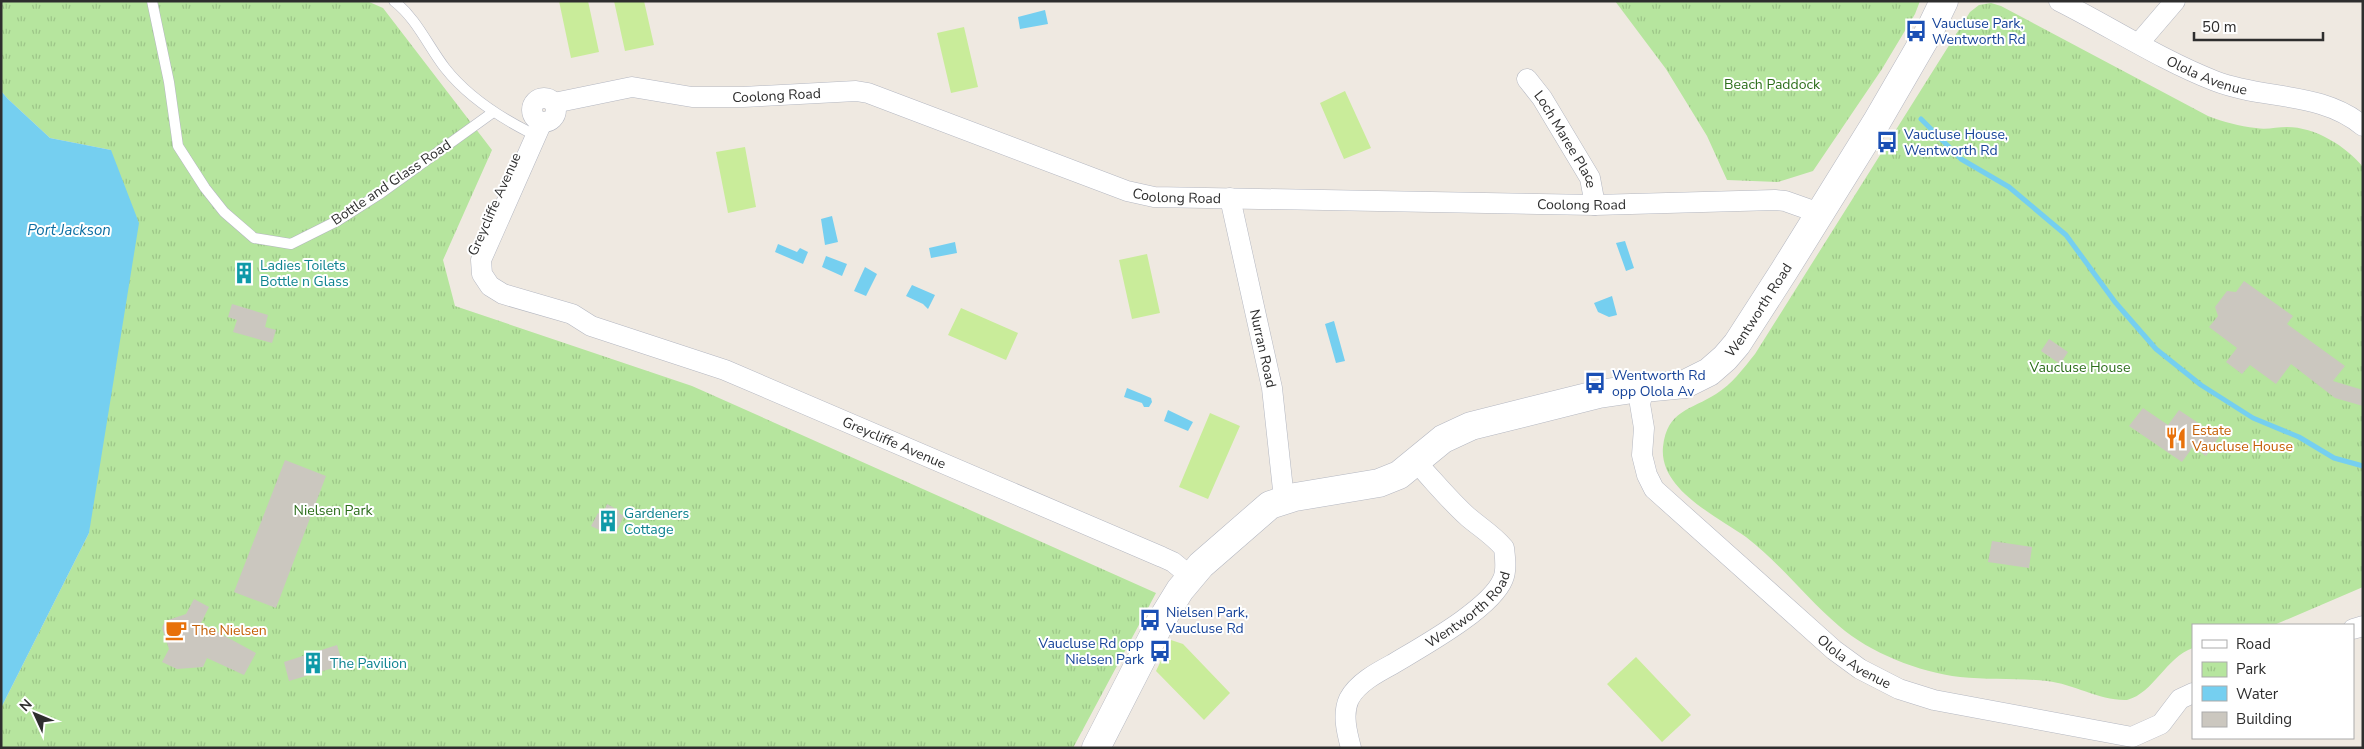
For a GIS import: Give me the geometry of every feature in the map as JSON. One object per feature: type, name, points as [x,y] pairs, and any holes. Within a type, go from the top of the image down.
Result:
[{"type":"street","name":"Wentworth Road","points":[[1096,748],[1161,621],[1190,576],[1247,523],[1270,505],[1284,500],[1368,486],[1399,475],[1443,439],[1471,426],[1599,394],[1685,384],[1709,372],[1725,358],[1753,320],[1876,123],[1930,30],[1944,1]]},
{"type":"street","name":"Olola Avenue","points":[[2060,1],[2216,81],[2248,92],[2297,98],[2330,106],[2363,126]]},
{"type":"street","points":[[2139,43],[2175,1]]},
{"type":"street","name":"Loch Maree Place","points":[[1527,79],[1542,98],[1590,178],[1595,206]]},
{"type":"street","name":"Coolong Road","points":[[535,124],[532,110],[536,102],[544,98],[554,103],[632,88],[692,97],[743,97],[856,91],[868,93],[1140,195],[1595,206],[1775,200],[1784,201],[1819,213]]},
{"type":"street","name":"Greycliffe Avenue","points":[[535,124],[467,263],[469,278],[484,299],[573,326],[590,326],[725,370],[1162,557],[1177,565],[1190,576]]},
{"type":"street","name":"Nurran Road","points":[[1230,198],[1272,388],[1284,500]]},
{"type":"street","name":"Olola Avenue","points":[[1644,388],[1640,404],[1644,428],[1642,455],[1647,476],[1654,490],[1819,637],[1860,669],[1899,689],[1934,700],[2132,737],[2161,724],[2180,699],[2192,693]]},
{"type":"street","name":"Wentworth Road","points":[[1351,748],[1346,710],[1350,698],[1357,688],[1381,670],[1452,628],[1487,600],[1503,578],[1504,548],[1494,536],[1469,518],[1447,497],[1416,462]]},
{"type":"lane","name":"Bottle and Glass Road","points":[[152,1],[169,82],[178,146],[189,166],[224,212],[254,238],[291,244],[337,221],[381,193],[492,113]]},
{"type":"lane","points":[[394,1],[421,31],[446,70],[492,113],[535,124]]},
{"type":"green space","name":"Nielsen Park","points":[[1,1],[367,1],[383,8],[492,150],[443,260],[455,306],[692,386],[1156,593],[1073,748],[1,748],[1,708],[89,533],[111,150],[50,138],[1,91]]},
{"type":"green space","points":[[559,1],[588,1],[599,52],[571,58]]},
{"type":"green space","points":[[614,1],[644,1],[654,45],[625,51]]},
{"type":"green space","name":"Beach Paddock","points":[[1615,1],[1920,1],[1915,14],[1882,69],[1813,171],[1778,182],[1727,180],[1707,136],[1666,69]]},
{"type":"green space","name":"Vaucluse House","points":[[1991,3],[2001,6],[2208,116],[2232,124],[2250,127],[2264,129],[2298,128],[2319,134],[2339,145],[2363,167],[2363,587],[2276,624],[2192,624],[2192,649],[2175,659],[2145,690],[2127,700],[2107,698],[2067,685],[2047,681],[1971,678],[1928,671],[1880,653],[1851,636],[1839,626],[1746,537],[1692,500],[1670,476],[1664,462],[1663,447],[1669,425],[1682,413],[1727,386],[1755,354],[1970,12],[1979,5]]},
{"type":"green space","points":[[964,27],[978,87],[951,93],[937,33]]},
{"type":"green space","points":[[1345,91],[1371,148],[1344,159],[1320,103]]},
{"type":"green space","points":[[745,147],[756,207],[728,213],[716,152]]},
{"type":"green space","points":[[1147,254],[1160,313],[1132,319],[1119,260]]},
{"type":"green space","points":[[961,308],[1018,333],[1006,360],[948,335]]},
{"type":"green space","points":[[1210,413],[1240,426],[1208,499],[1179,487]]},
{"type":"green space","points":[[1171,640],[1183,644],[1230,693],[1204,720],[1156,671]]},
{"type":"green space","points":[[1636,657],[1691,715],[1662,742],[1607,684]]},
{"type":"water","points":[[1045,10],[1048,24],[1020,29],[1018,17]]},
{"type":"water","name":"Port Jackson","points":[[1,91],[50,138],[111,150],[139,223],[89,533],[1,708]]},
{"type":"water","points":[[832,216],[838,242],[825,245],[821,219]]},
{"type":"water","points":[[1625,241],[1634,268],[1626,271],[1616,243]]},
{"type":"water","points":[[955,242],[957,253],[931,258],[929,248]]},
{"type":"water","points":[[778,244],[797,252],[800,248],[808,252],[803,264],[775,252]]},
{"type":"water","points":[[826,256],[847,264],[842,276],[822,267]]},
{"type":"water","points":[[865,267],[877,274],[866,296],[854,291]]},
{"type":"water","points":[[912,285],[935,295],[928,309],[923,304],[906,296]]},
{"type":"water","points":[[1612,296],[1617,315],[1609,317],[1598,312],[1594,303]]},
{"type":"water","points":[[1334,321],[1345,361],[1336,363],[1325,324]]},
{"type":"water","points":[[1127,388],[1151,398],[1152,402],[1149,407],[1144,407],[1142,403],[1124,397]]},
{"type":"water","points":[[1168,410],[1193,422],[1188,431],[1164,421]]},
{"type":"building","points":[[2244,281],[2293,316],[2287,324],[2345,366],[2333,381],[2363,390],[2363,406],[2335,398],[2291,364],[2276,384],[2250,365],[2242,374],[2226,362],[2237,348],[2209,327],[2218,316],[2215,307],[2227,291],[2236,292]]},
{"type":"building","points":[[232,304],[268,315],[265,327],[276,330],[272,343],[233,332],[237,320],[228,317]]},
{"type":"building","points":[[2049,339],[2068,352],[2060,364],[2041,351]]},
{"type":"building","points":[[2143,408],[2168,425],[2179,410],[2219,437],[2206,456],[2193,447],[2182,462],[2129,426]]},
{"type":"building","points":[[285,460],[326,476],[276,608],[234,592]]},
{"type":"building","name":"Gardeners Cottage","points":[[607,504],[620,511],[619,513],[624,516],[615,534],[609,531],[608,534],[591,526],[598,513],[602,515]]},
{"type":"building","points":[[1992,541],[2032,547],[2029,568],[1988,562]]},
{"type":"building","points":[[194,599],[209,607],[201,623],[256,653],[244,675],[207,658],[203,667],[177,669],[162,662],[169,649],[162,628],[165,621],[186,614]]},
{"type":"building","name":"The Pavilion","points":[[337,645],[343,665],[289,681],[284,662]]},
{"type":"waterway","points":[[1921,119],[1961,159],[2009,187],[2066,235],[2115,302],[2156,349],[2201,385],[2253,418],[2299,437],[2334,458],[2363,466]]},
{"type":"place","name":"Vaucluse Park, Wentworth Rd","points":[[1916,31]]},
{"type":"place","name":"Vaucluse House, Wentworth Rd","points":[[1887,142]]},
{"type":"place","name":"Ladies Toilets Bottle n Glass","points":[[244,273]]},
{"type":"place","name":"Wentworth Rd opp Olola Av","points":[[1595,383]]},
{"type":"place","name":"Estate Vaucluse House","points":[[2176,438]]},
{"type":"place","name":"Gardeners Cottage","points":[[608,521]]},
{"type":"place","name":"Nielsen Park, Vaucluse Rd","points":[[1150,620]]},
{"type":"place","name":"The Nielsen","points":[[176,630]]},
{"type":"place","name":"Vaucluse Rd opp Nielsen Park","points":[[1160,651]]},
{"type":"place","name":"The Pavilion","points":[[313,663]]}]
